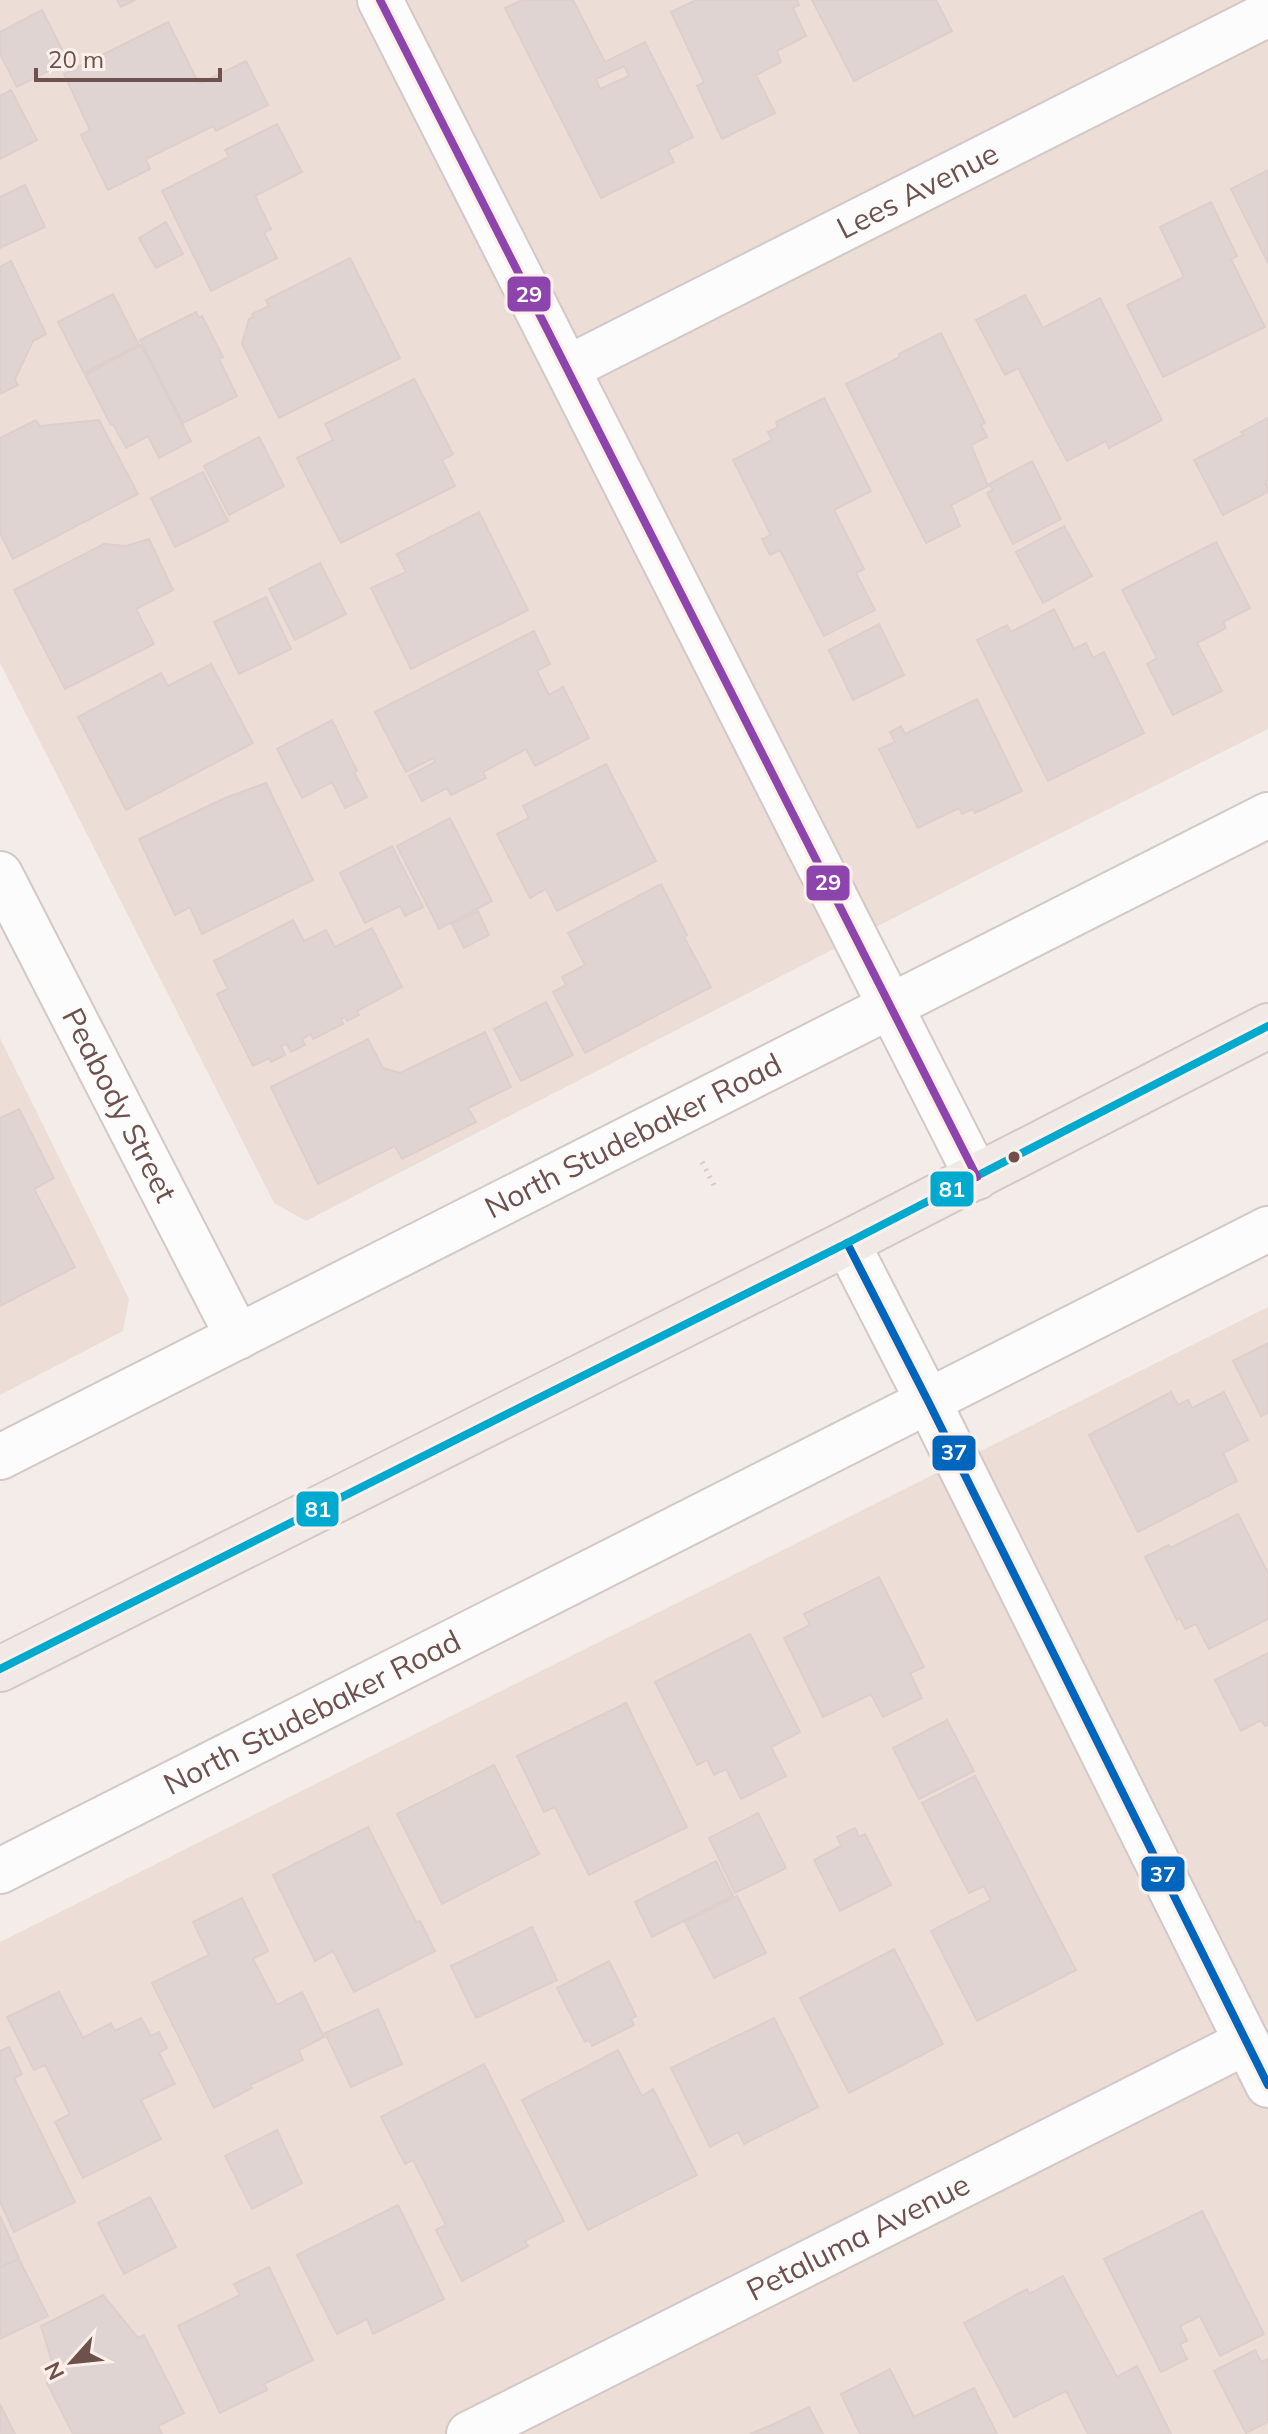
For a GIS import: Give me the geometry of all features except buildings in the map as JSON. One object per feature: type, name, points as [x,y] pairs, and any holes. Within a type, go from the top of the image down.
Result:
[{"type":"main road","points":[[0,1669],[847,1243],[1268,1026]]},
{"type":"street","points":[[380,0],[977,1177]]},
{"type":"street","name":"Lees Avenue","points":[[568,368],[1268,14]]},
{"type":"street","name":"North Studebaker Road","points":[[0,1457],[1268,815]]},
{"type":"street","name":"Peabody Street","points":[[0,874],[238,1337]]},
{"type":"street","name":"North Studebaker Road","points":[[0,1871],[1268,1229]]},
{"type":"street","points":[[847,1243],[1268,2085]]},
{"type":"street","name":"Petaluma Avenue","points":[[469,2434],[1246,2042]]},
{"type":"path","points":[[698,1154],[715,1187]]},
{"type":"shaded area","points":[[0,0],[1268,0],[1268,729],[983,872],[306,1221],[274,1203],[0,663]]},
{"type":"shaded area","points":[[0,1038],[129,1299],[123,1331],[0,1395]]},
{"type":"shaded area","points":[[1268,1307],[1268,2434],[0,2434],[0,1942]]},
{"type":"transit line","name":"29","points":[[380,0],[977,1177]]},
{"type":"transit line","name":"81","points":[[0,1669],[847,1243],[1268,1026]]},
{"type":"transit line","name":"37","points":[[847,1243],[1268,2085]]}]
